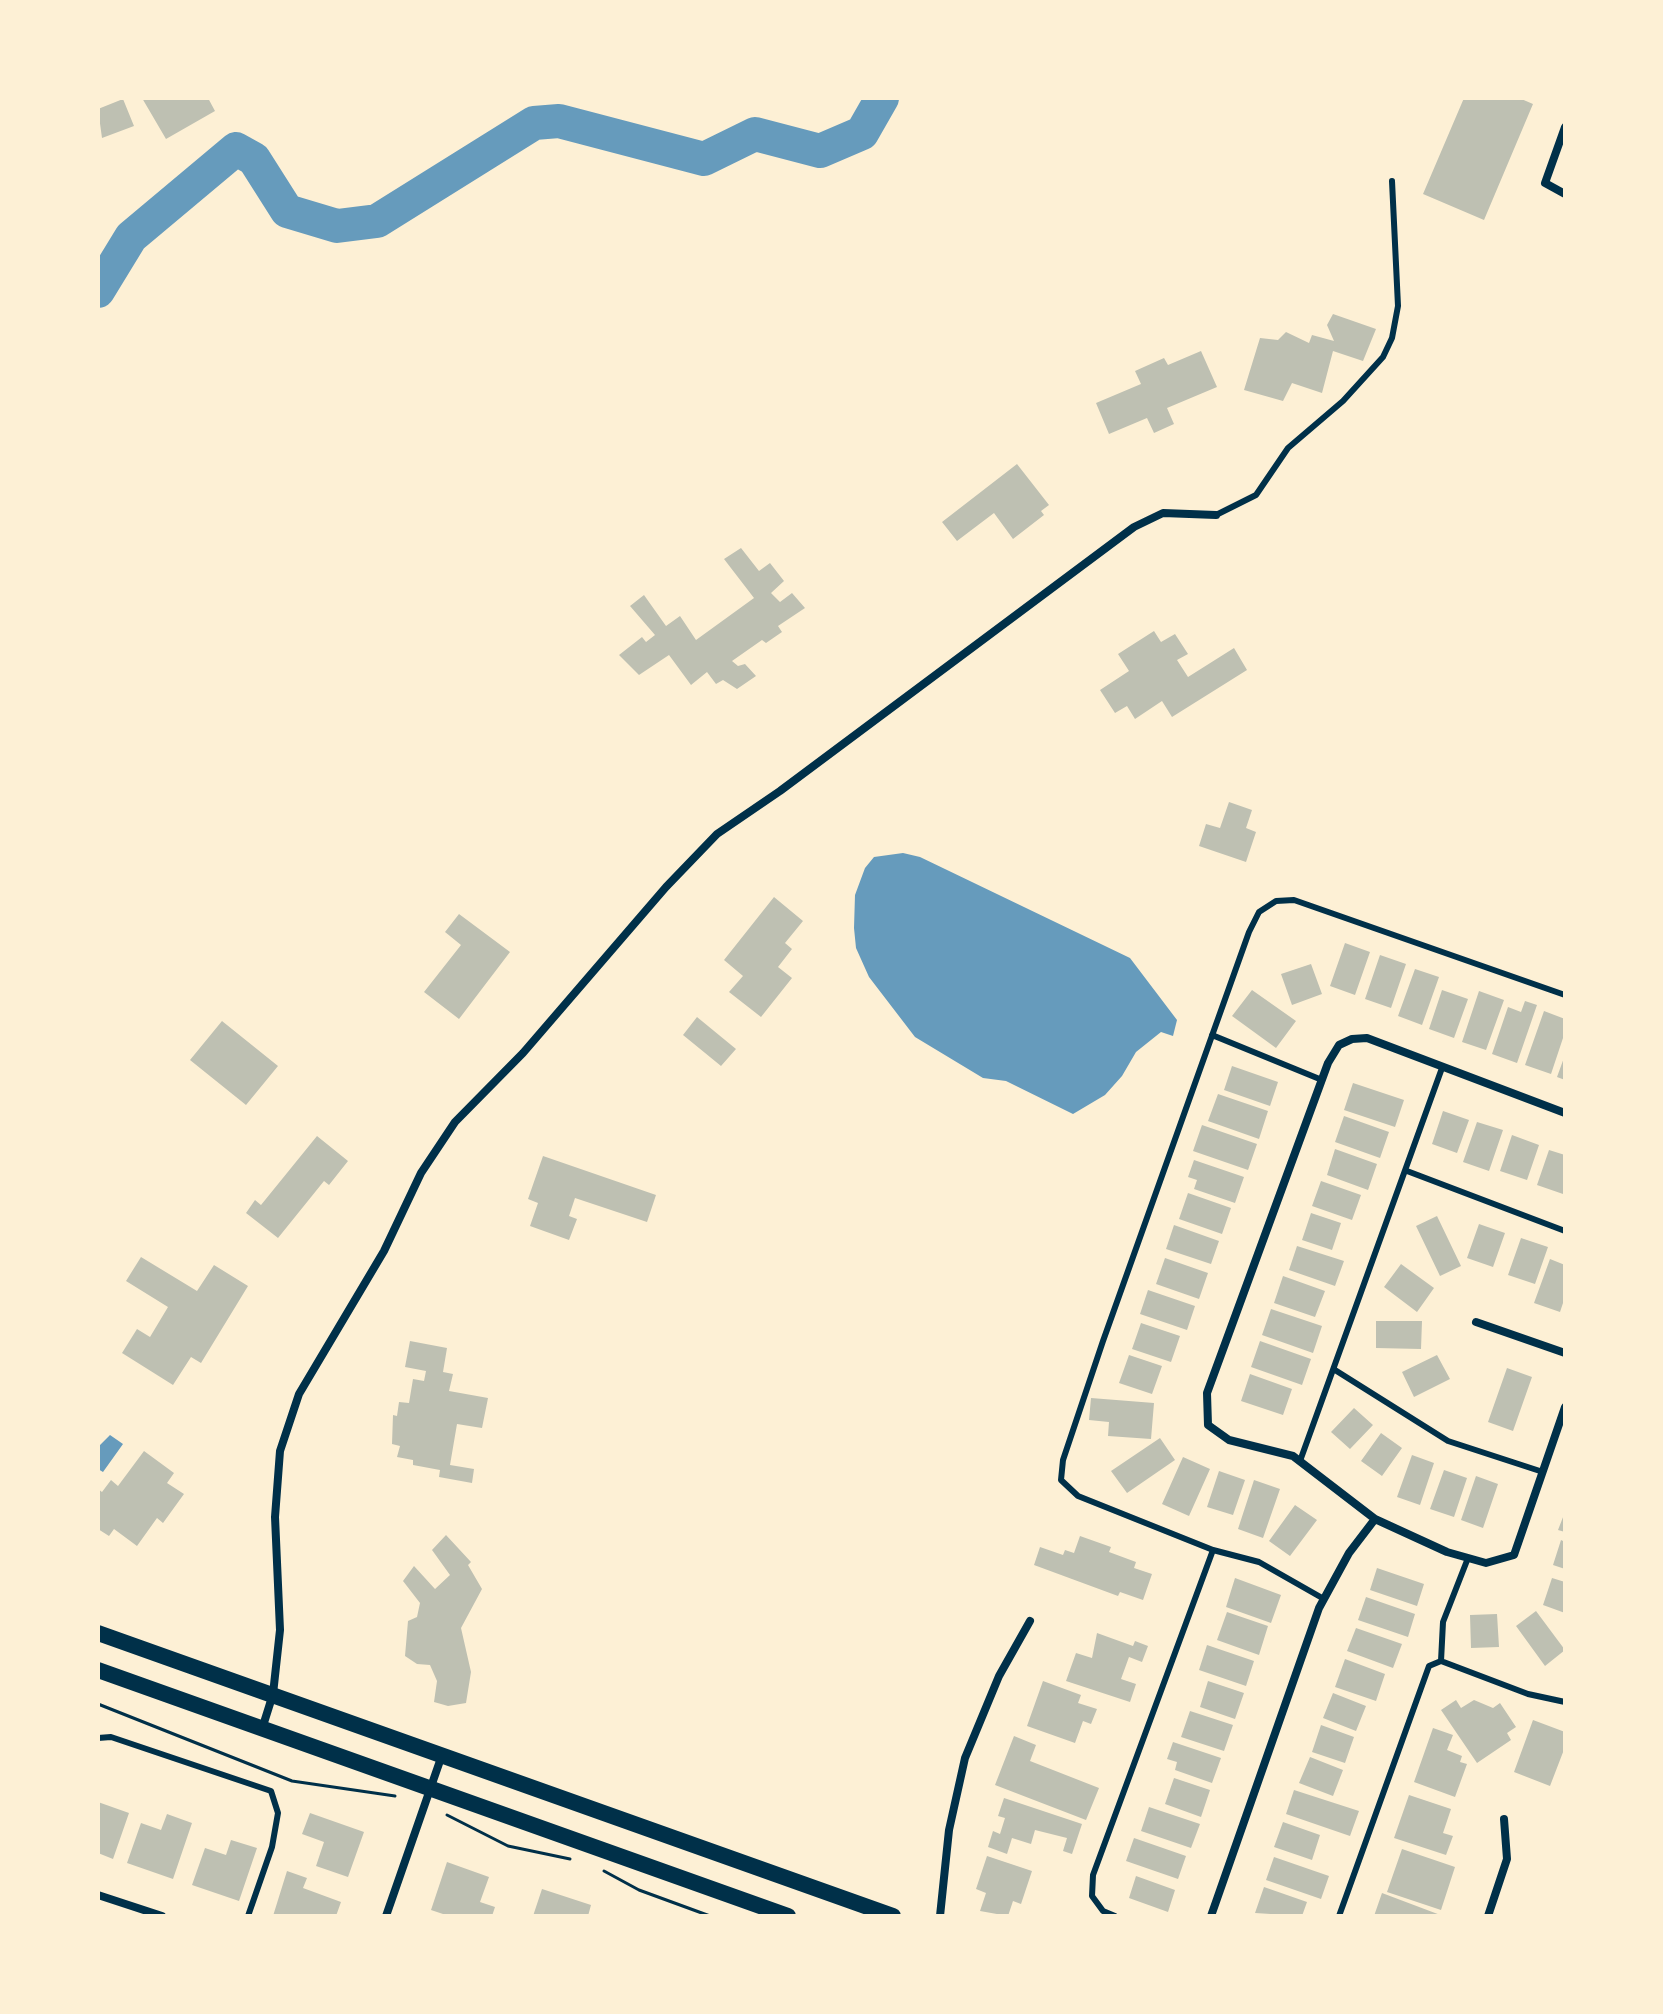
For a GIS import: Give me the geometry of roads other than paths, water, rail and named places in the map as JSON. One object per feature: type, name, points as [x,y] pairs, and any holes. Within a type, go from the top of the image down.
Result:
[{"type":"main road","points":[[98,1633],[893,1916]]},
{"type":"main road","points":[[98,1670],[788,1916]]},
{"type":"street","points":[[1565,127],[1545,183],[1565,194]]},
{"type":"street","points":[[262,1729],[273,1694],[280,1630],[275,1517],[280,1451],[299,1394],[384,1251],[421,1173],[455,1122],[523,1053],[666,887],[717,834],[780,791],[1134,527],[1163,513],[1216,515]]},
{"type":"street","points":[[1565,1113],[1367,1038],[1352,1039],[1339,1045],[1322,1080],[1207,1393],[1208,1425],[1229,1440],[1293,1456],[1375,1519],[1486,1563],[1514,1555],[1565,1407]]},
{"type":"street","points":[[1476,1322],[1565,1353]]},
{"type":"street","points":[[1211,1916],[1324,1599],[1349,1553],[1375,1519]]},
{"type":"street","points":[[940,1916],[947,1844],[965,1758],[999,1676],[1030,1621]]},
{"type":"street","points":[[386,1916],[442,1755]]},
{"type":"street","points":[[1488,1916],[1507,1859],[1504,1819]]},
{"type":"street","points":[[98,1895],[162,1916]]},
{"type":"lane","points":[[1216,515],[1256,495],[1288,448],[1343,401],[1383,357],[1392,338],[1398,306],[1392,181]]},
{"type":"lane","points":[[1324,1599],[1259,1562],[1213,1550],[1078,1496],[1061,1480],[1063,1460],[1103,1341],[1249,932],[1259,912],[1276,901],[1294,900],[1565,995]]},
{"type":"lane","points":[[1212,1035],[1322,1080]]},
{"type":"lane","points":[[1300,1461],[1442,1068]]},
{"type":"lane","points":[[1407,1171],[1565,1231]]},
{"type":"lane","points":[[1335,1370],[1448,1441],[1543,1472]]},
{"type":"lane","points":[[1115,1916],[1103,1911],[1092,1896],[1093,1875],[1213,1550]]},
{"type":"lane","points":[[1441,1661],[1443,1622],[1468,1558]]},
{"type":"lane","points":[[1339,1916],[1429,1666],[1441,1661],[1528,1694],[1565,1702]]},
{"type":"lane","points":[[98,1738],[124,1740],[271,1791],[278,1813],[276,1824],[248,1916]]},
{"type":"water","points":[[903,853],[920,857],[1130,958],[1177,1020],[1173,1036],[1161,1032],[1136,1052],[1122,1076],[1105,1095],[1073,1114],[1006,1081],[983,1078],[915,1037],[869,977],[856,948],[854,928],[855,895],[865,868],[874,857]]},
{"type":"water","points":[[110,1435],[123,1444],[103,1472],[98,1469],[98,1447]]},
{"type":"waterway","points":[[98,291],[131,237],[236,149],[254,159],[287,211],[337,226],[377,221],[534,123],[559,121],[704,159],[755,134],[820,151],[862,133],[882,98]]}]
